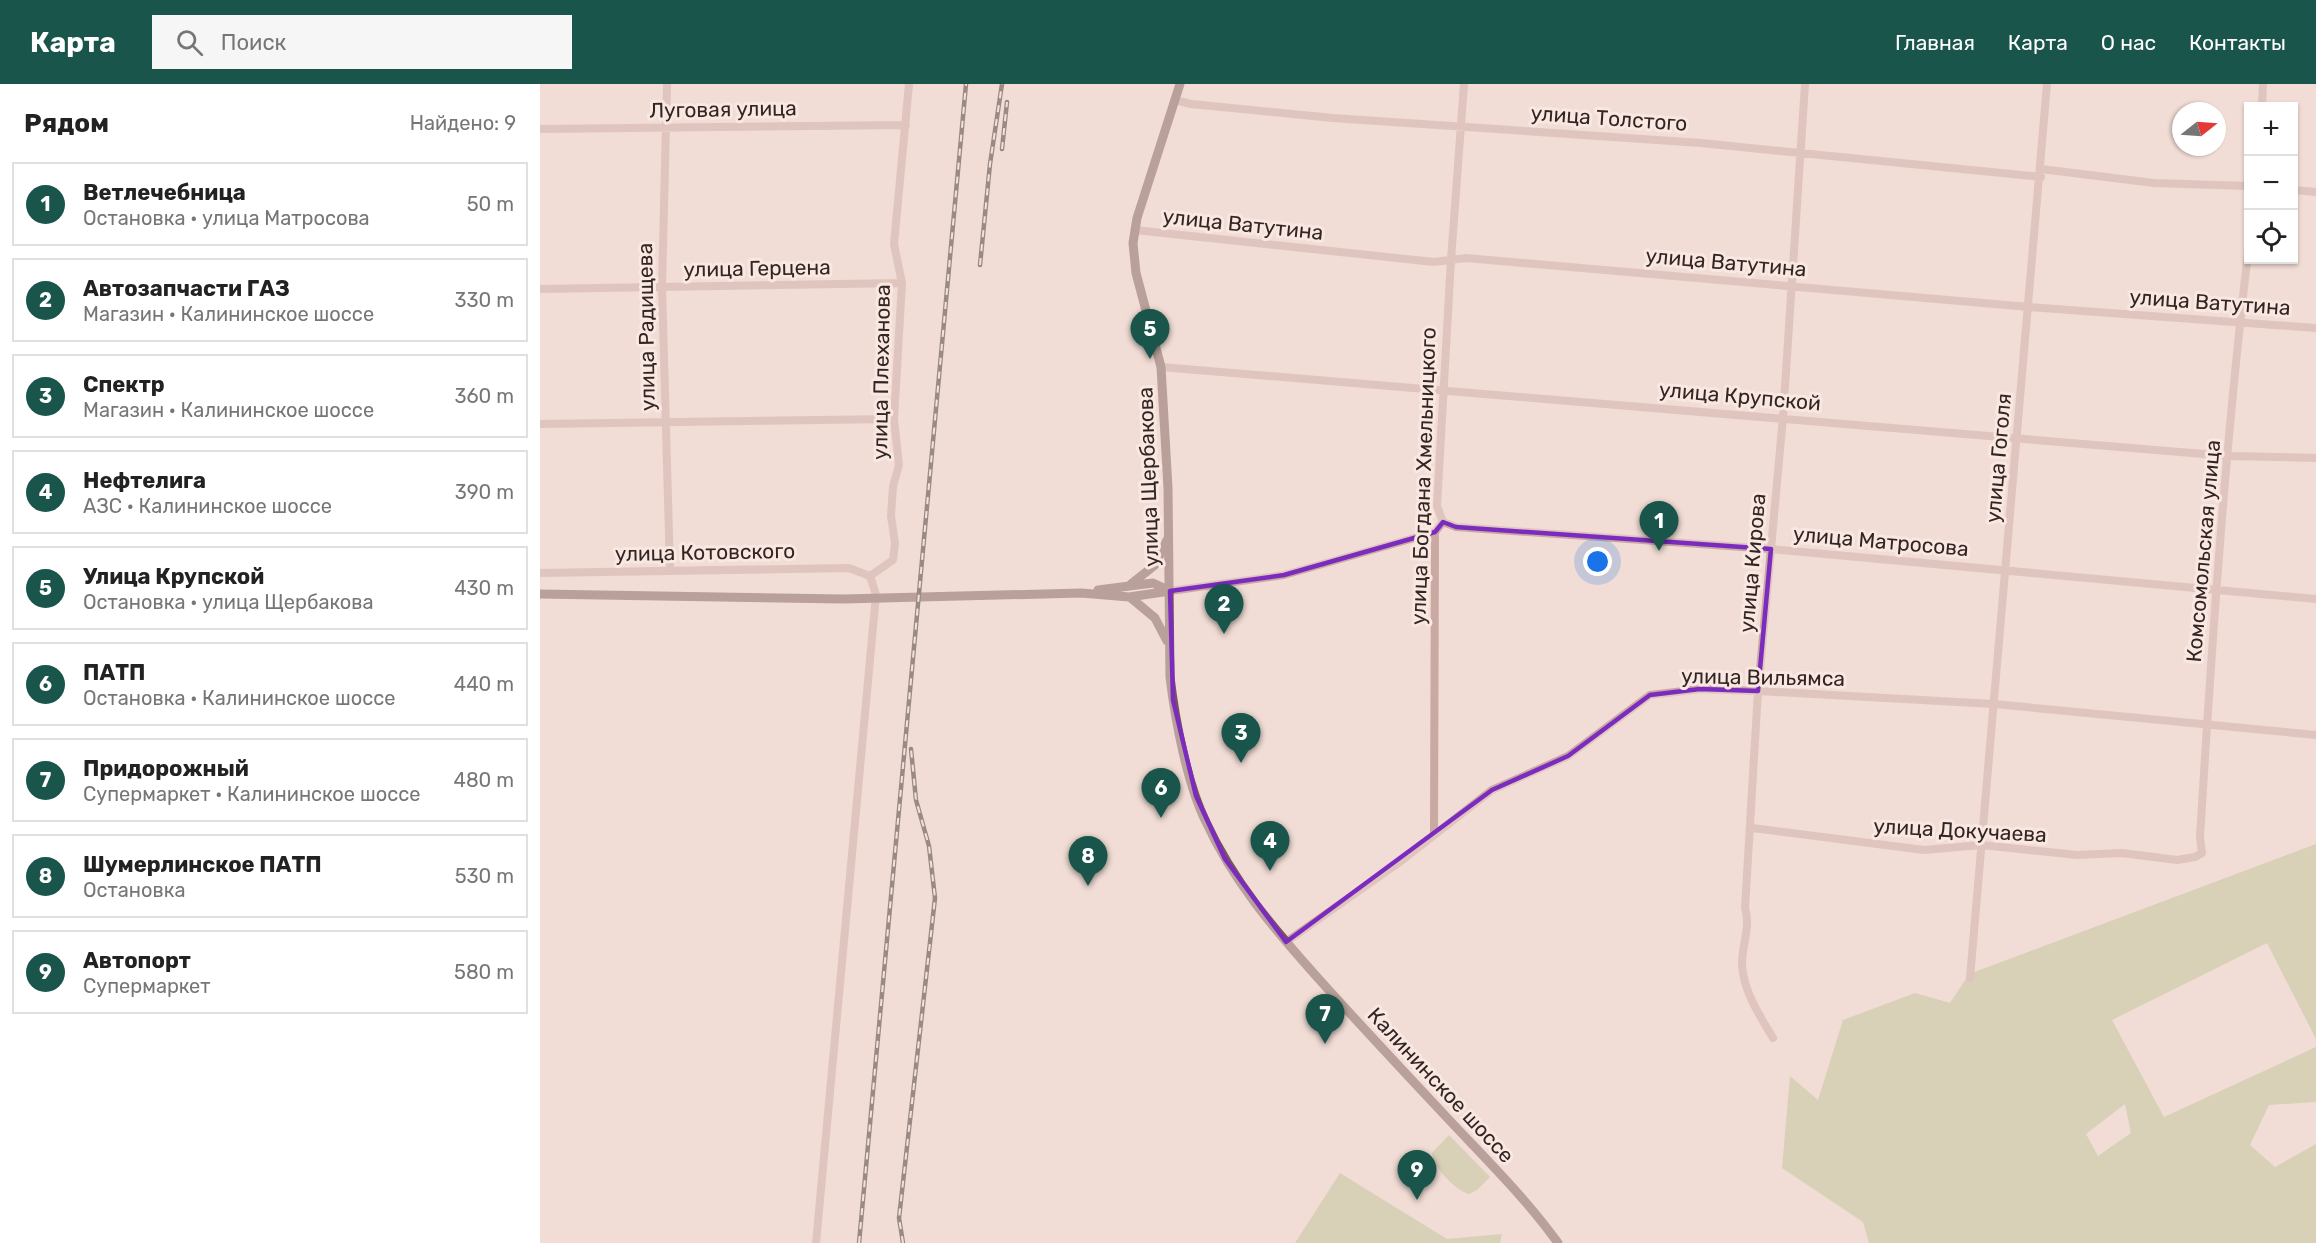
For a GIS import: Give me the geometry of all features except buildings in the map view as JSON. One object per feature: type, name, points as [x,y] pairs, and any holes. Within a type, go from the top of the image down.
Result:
[{"type":"main road","name":"улица Щербакова","points":[[1170,591],[1161,367],[1133,258],[1135,230],[1180,84]]},
{"type":"main road","points":[[1124,586],[1135,582],[1155,565],[1165,547],[1169,532]]},
{"type":"main road","points":[[1081,593],[1153,583],[1170,591]]},
{"type":"main road","points":[[540,594],[844,599],[1081,593],[1128,597],[1170,591]]},
{"type":"main road","name":"Калининское шоссе","points":[[1170,591],[1169,652],[1173,700],[1205,821],[1243,888],[1286,942],[1369,1035],[1502,1176],[1558,1243]]},
{"type":"main road","points":[[1128,597],[1140,603],[1155,618],[1169,652]]},
{"type":"street","name":"улица Радищева","points":[[667,84],[664,128],[662,287],[670,570]]},
{"type":"street","name":"улица Плеханова","points":[[870,576],[893,560],[893,486],[899,465],[894,419],[902,284],[894,243],[909,84]]},
{"type":"street","name":"улица Богдана Хмельницкого","points":[[1434,834],[1435,532],[1443,522],[1437,506],[1464,84]]},
{"type":"street","name":"улица Кирова","points":[[1773,1038],[1751,999],[1742,965],[1749,920],[1745,908],[1752,828],[1758,691],[1783,417],[1805,84]]},
{"type":"street","name":"улица Гоголя","points":[[1970,978],[2047,84]]},
{"type":"street","points":[[2262,102],[2263,84]]},
{"type":"street","name":"улица Толстого","points":[[1175,100],[1191,105],[1333,118],[1701,143],[1800,154],[2154,183],[2244,186]]},
{"type":"street","name":"Луговая улица","points":[[540,129],[906,125]]},
{"type":"street","points":[[2298,190],[2316,192]]},
{"type":"street","name":"улица Ватутина","points":[[1135,230],[1434,262],[1466,258],[2029,307],[2316,328]]},
{"type":"street","name":"Комсомольская улица","points":[[2202,853],[2200,837],[2207,724],[2228,456],[2247,264]]},
{"type":"street","name":"улица Герцена","points":[[540,289],[902,284]]},
{"type":"street","name":"улица Крупской","points":[[1161,367],[1783,417],[2228,456],[2316,458]]},
{"type":"street","points":[[540,424],[894,419]]},
{"type":"street","name":"улица Матросова","points":[[1443,522],[1456,527],[1772,549],[2316,599]]},
{"type":"street","points":[[1170,591],[1284,575],[1435,532]]},
{"type":"street","name":"улица Котовского","points":[[540,573],[849,568],[870,576]]},
{"type":"street","points":[[816,1243],[876,595],[870,576]]},
{"type":"street","name":"улица Вильямса","points":[[1286,942],[1492,790],[1568,756],[1650,695],[1700,689],[1994,704],[2316,735]]},
{"type":"street","name":"улица Докучаева","points":[[1752,828],[1924,850],[1981,845],[2077,855],[2122,853],[2177,860],[2195,857],[2202,853]]},
{"type":"highlighted area","points":[[1443,522],[1456,527],[1771,549],[1758,691],[1700,689],[1650,695],[1568,756],[1492,790],[1286,942],[1225,859],[1196,796],[1173,700],[1170,591],[1284,575],[1435,532]]},
{"type":"green space","points":[[2316,844],[2316,1039],[2267,943],[2112,1020],[2164,1117],[2316,1047],[2316,1102],[2269,1105],[2250,1145],[2275,1167],[2316,1144],[2316,1243],[1869,1243],[1863,1222],[1782,1168],[1790,1076],[1818,1100],[1843,1020],[1915,993],[1950,1003],[1969,974]],"holes":[[[2125,1104],[2131,1133],[2098,1156],[2086,1134]]]},
{"type":"green space","points":[[1449,1135],[1490,1177],[1477,1190],[1469,1194],[1457,1188],[1433,1159],[1432,1153]]},
{"type":"green space","points":[[1340,1173],[1447,1239],[1502,1234],[1500,1243],[1295,1243]]},
{"type":"railway","points":[[859,1243],[966,84]]},
{"type":"railway","points":[[980,265],[990,164],[1002,84]]},
{"type":"railway","points":[[1002,149],[1007,102]]},
{"type":"railway","points":[[903,1243],[899,1218],[935,898],[929,846],[916,800],[911,749]]},
{"type":"place","name":"Улица Крупской","points":[[1150,359]]},
{"type":"place","name":"Ветлечебница","points":[[1659,551]]},
{"type":"place","name":"Автозапчасти ГАЗ","points":[[1224,634]]},
{"type":"place","name":"Спектр","points":[[1241,763]]},
{"type":"place","name":"ПАТП","points":[[1161,818]]},
{"type":"place","name":"Нефтелига","points":[[1270,871]]},
{"type":"place","name":"Шумерлинское ПАТП","points":[[1088,886]]},
{"type":"place","name":"Придорожный","points":[[1325,1044]]},
{"type":"place","name":"Автопорт","points":[[1417,1200]]}]
